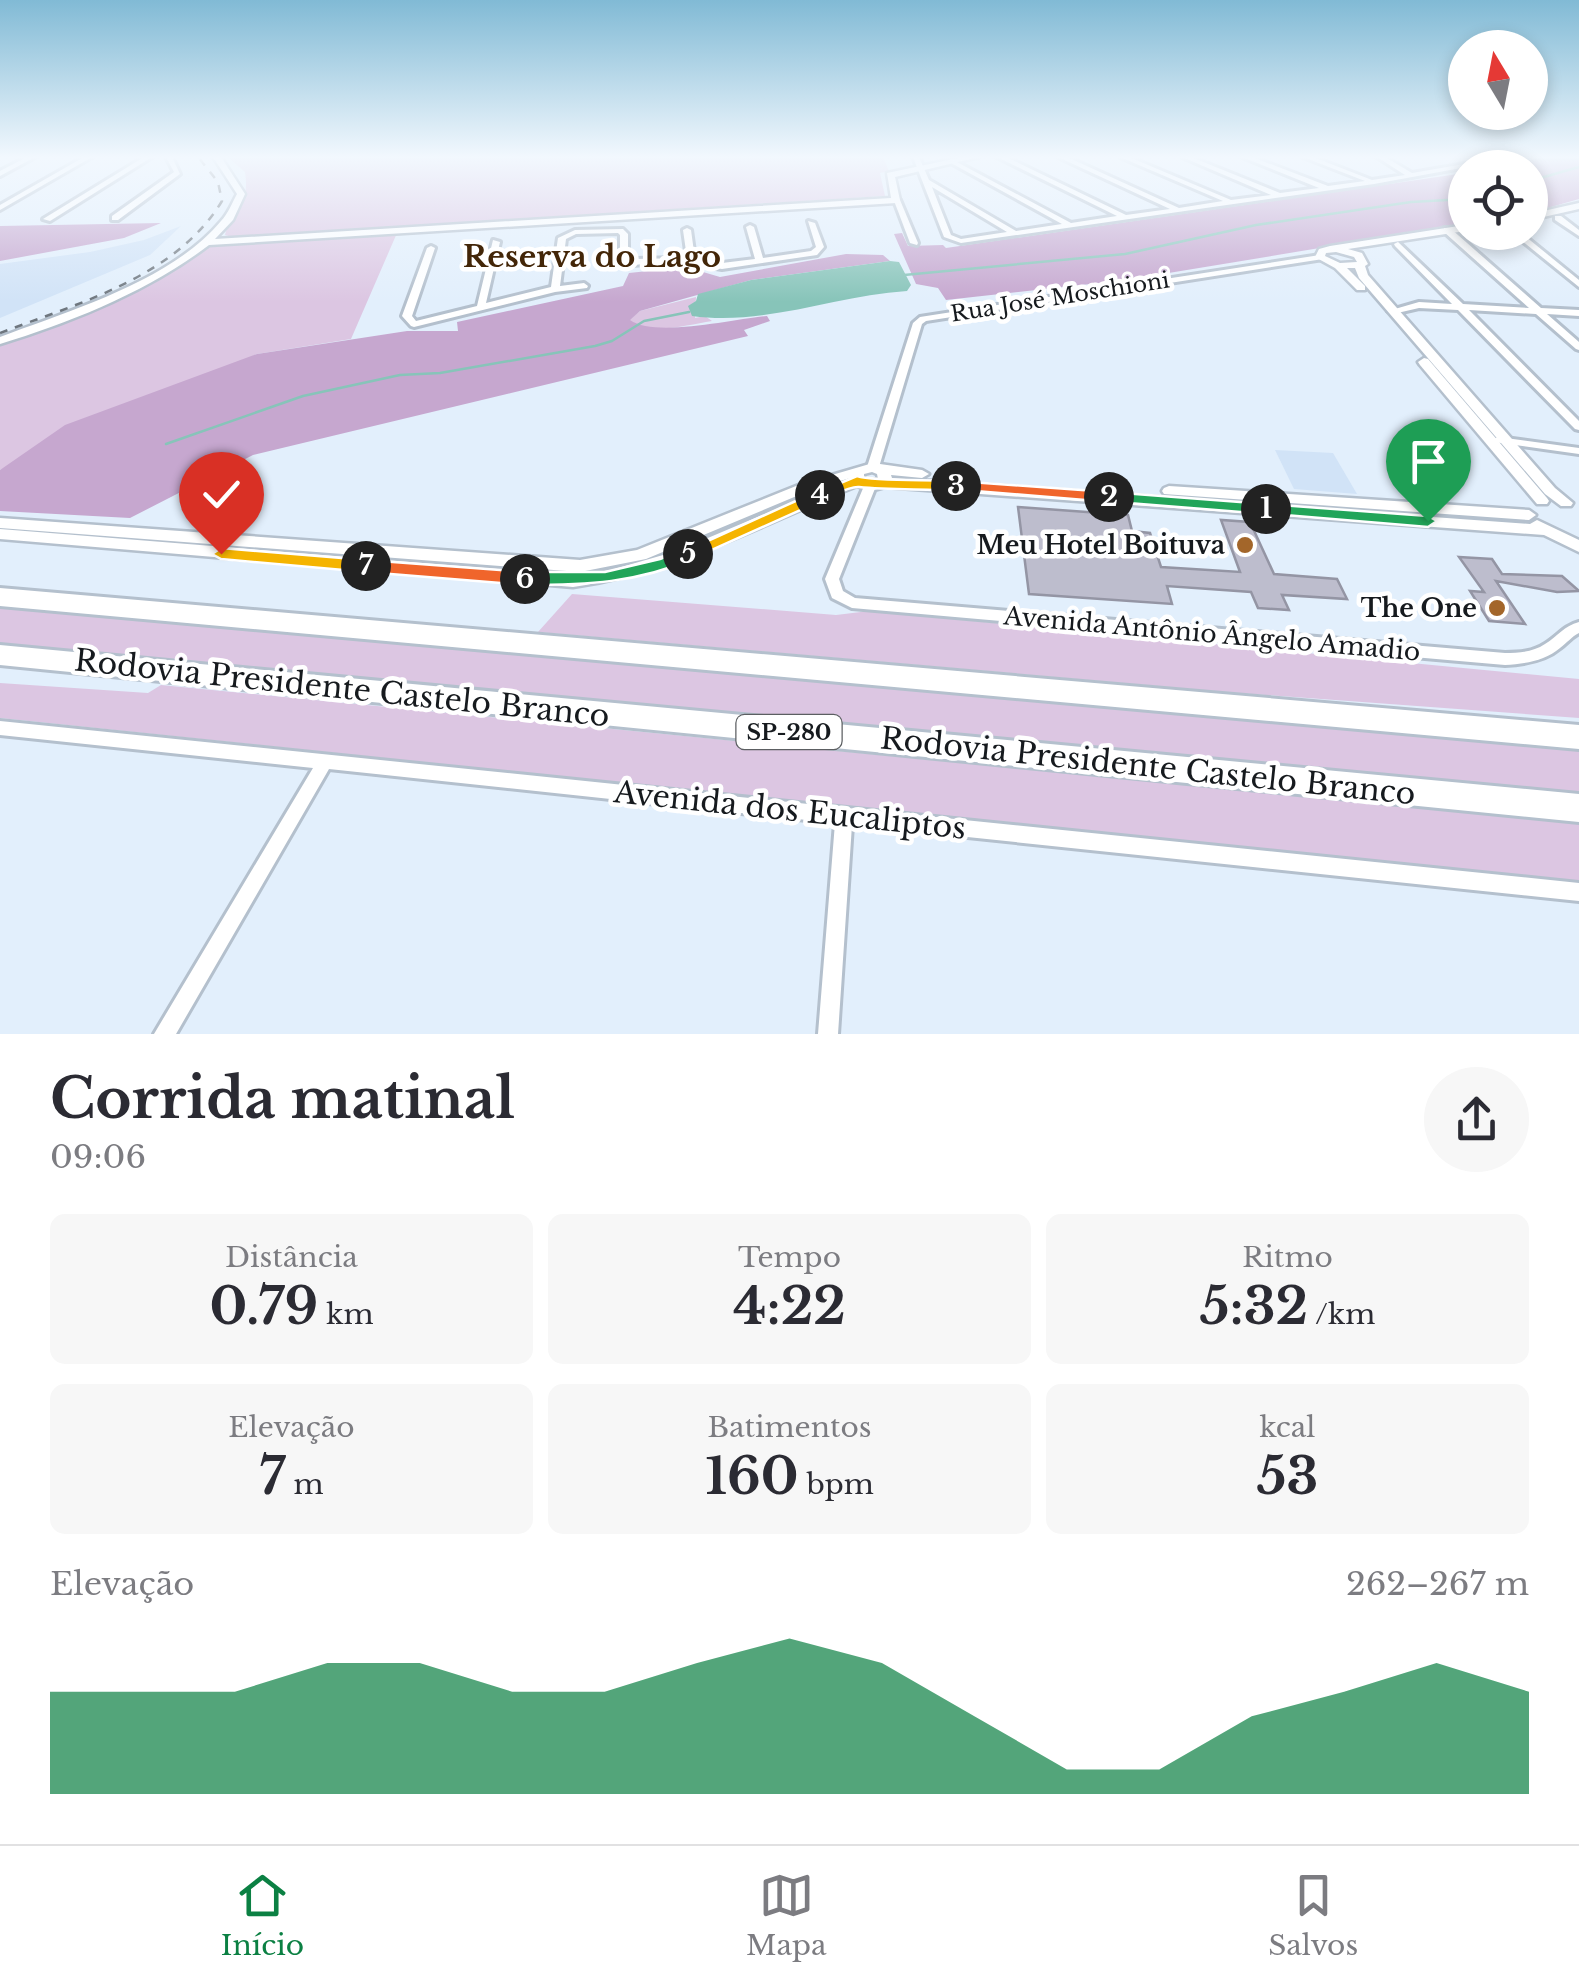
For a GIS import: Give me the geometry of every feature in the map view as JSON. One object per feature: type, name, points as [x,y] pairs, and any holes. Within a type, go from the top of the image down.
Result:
[{"type":"highway","points":[[0,597],[1579,737]]},
{"type":"highway","name":"Rodovia Presidente Castelo Branco","points":[[0,655],[1579,808]]},
{"type":"highway","points":[[1345,715],[1579,722]]},
{"type":"street","points":[[47,219],[70,205]]},
{"type":"street","points":[[116,218],[134,205]]},
{"type":"street","points":[[216,240],[237,205]]},
{"type":"street","points":[[0,341],[116,293],[216,240],[810,205]]},
{"type":"street","points":[[898,205],[914,243]]},
{"type":"street","points":[[934,205],[948,237],[961,241],[1209,205]]},
{"type":"street","points":[[966,205],[1016,234]]},
{"type":"street","points":[[1033,205],[1071,226]]},
{"type":"street","points":[[1100,205],[1126,218]]},
{"type":"street","points":[[1168,205],[1178,210]]},
{"type":"street","points":[[1548,219],[1578,209]]},
{"type":"street","points":[[1548,216],[1578,209]]},
{"type":"street","points":[[583,232],[584,218]]},
{"type":"street","points":[[601,230],[602,218]]},
{"type":"street","points":[[1558,218],[1579,234]]},
{"type":"street","points":[[555,290],[562,238],[566,234],[620,231],[624,234],[624,257],[630,262],[690,260],[722,266],[819,250],[811,223]]},
{"type":"street","points":[[750,226],[760,261]]},
{"type":"street","points":[[687,230],[690,260]]},
{"type":"street","points":[[1448,233],[1320,252],[1322,258],[1339,266],[1498,440],[1573,505]]},
{"type":"street","points":[[1448,234],[1361,250],[1363,276],[1498,440],[1542,500]]},
{"type":"street","points":[[481,306],[496,242]]},
{"type":"street","points":[[1398,244],[1579,427]]},
{"type":"street","points":[[430,248],[406,319],[414,324],[584,286]]},
{"type":"street","points":[[1330,249],[1359,261]]},
{"type":"street","points":[[1470,250],[1579,346]]},
{"type":"street","points":[[1537,250],[1579,284]]},
{"type":"street","name":"Rua José Moschioni","points":[[836,594],[832,579],[920,320],[1322,258]]},
{"type":"street","points":[[1339,266],[1359,261]]},
{"type":"street","points":[[1378,294],[1420,305],[1579,313]]},
{"type":"street","points":[[1393,311],[1420,305]]},
{"type":"street","points":[[1498,440],[1579,452]]},
{"type":"street","points":[[0,523],[496,577],[605,578],[664,564],[870,476],[1529,515]]},
{"type":"street","points":[[870,476],[1542,530],[1577,547]]},
{"type":"street","points":[[1542,530],[1529,515],[1529,507],[1542,500],[1573,505]]},
{"type":"street","points":[[0,534],[227,548]]},
{"type":"street","name":"Avenida Antônio Ângelo Amadio","points":[[836,594],[852,603],[1505,659],[1538,654],[1579,626]]},
{"type":"street","name":"Avenida dos Eucaliptos","points":[[0,728],[1579,892]]},
{"type":"street","points":[[164,1034],[326,762]]},
{"type":"street","points":[[828,1034],[844,815]]},
{"type":"shaded area","points":[[242,205],[738,205],[225,235]]},
{"type":"shaded area","points":[[1242,205],[1448,205],[1448,227],[1126,280],[946,300],[938,288],[916,284],[894,234],[902,233],[908,246],[946,248]]},
{"type":"shaded area","points":[[161,223],[124,238],[0,261],[0,226]]},
{"type":"shaded area","points":[[181,226],[150,255],[0,318],[0,264],[90,252],[144,240]]},
{"type":"shaded area","points":[[397,233],[351,339],[257,354],[0,470],[0,346],[140,285],[212,244]]},
{"type":"shaded area","points":[[846,254],[883,255],[890,261],[751,280],[640,311],[630,320],[642,325],[675,327],[767,316],[770,321],[744,330],[748,336],[253,455],[130,518],[0,511],[0,470],[65,425],[257,354],[407,331],[458,331],[457,322],[623,286],[629,273],[686,267],[720,277]]},
{"type":"shaded area","points":[[899,262],[911,285],[907,291],[746,317],[692,316],[688,306],[698,294],[751,280]]},
{"type":"shaded area","points":[[696,297],[695,318],[705,316],[712,321],[659,328],[629,320],[640,311]]},
{"type":"shaded area","points":[[1275,450],[1333,453],[1357,494],[1294,489]]},
{"type":"shaded area","points":[[572,594],[836,615],[869,611],[1579,679],[1579,718],[1226,692],[538,632]]},
{"type":"shaded area","points":[[0,605],[1579,747],[1579,795],[0,644]]},
{"type":"shaded area","points":[[0,683],[148,693],[161,685],[1579,823],[1579,883],[0,718]]},
{"type":"building","points":[[1018,507],[1128,515],[1132,531],[1150,533],[1161,567],[1240,572],[1221,520],[1250,522],[1274,574],[1337,579],[1347,599],[1282,595],[1289,610],[1258,608],[1251,592],[1167,586],[1172,604],[1029,594]]},
{"type":"building","points":[[1459,557],[1492,559],[1502,574],[1562,576],[1579,591],[1557,592],[1496,581],[1525,624],[1489,621],[1470,591],[1484,592]]},
{"type":"waterway","points":[[904,275],[1125,254],[1256,225],[1389,205]]},
{"type":"waterway","points":[[166,444],[303,396],[400,375],[440,373],[595,346],[612,341],[644,321],[689,312]]},
{"type":"railway","points":[[0,333],[93,298],[152,268],[179,249],[219,205]]},
{"type":"place","name":"Meu Hotel Boituva","points":[[1245,545]]},
{"type":"place","name":"The One","points":[[1497,608]]},
{"type":"district","name":"Reserva do Lago","points":[[592,256]]},
{"type":"route","points":[[221,554],[496,577],[605,578],[664,564],[857,481],[865,486],[884,482],[927,484],[1428,521]]}]
